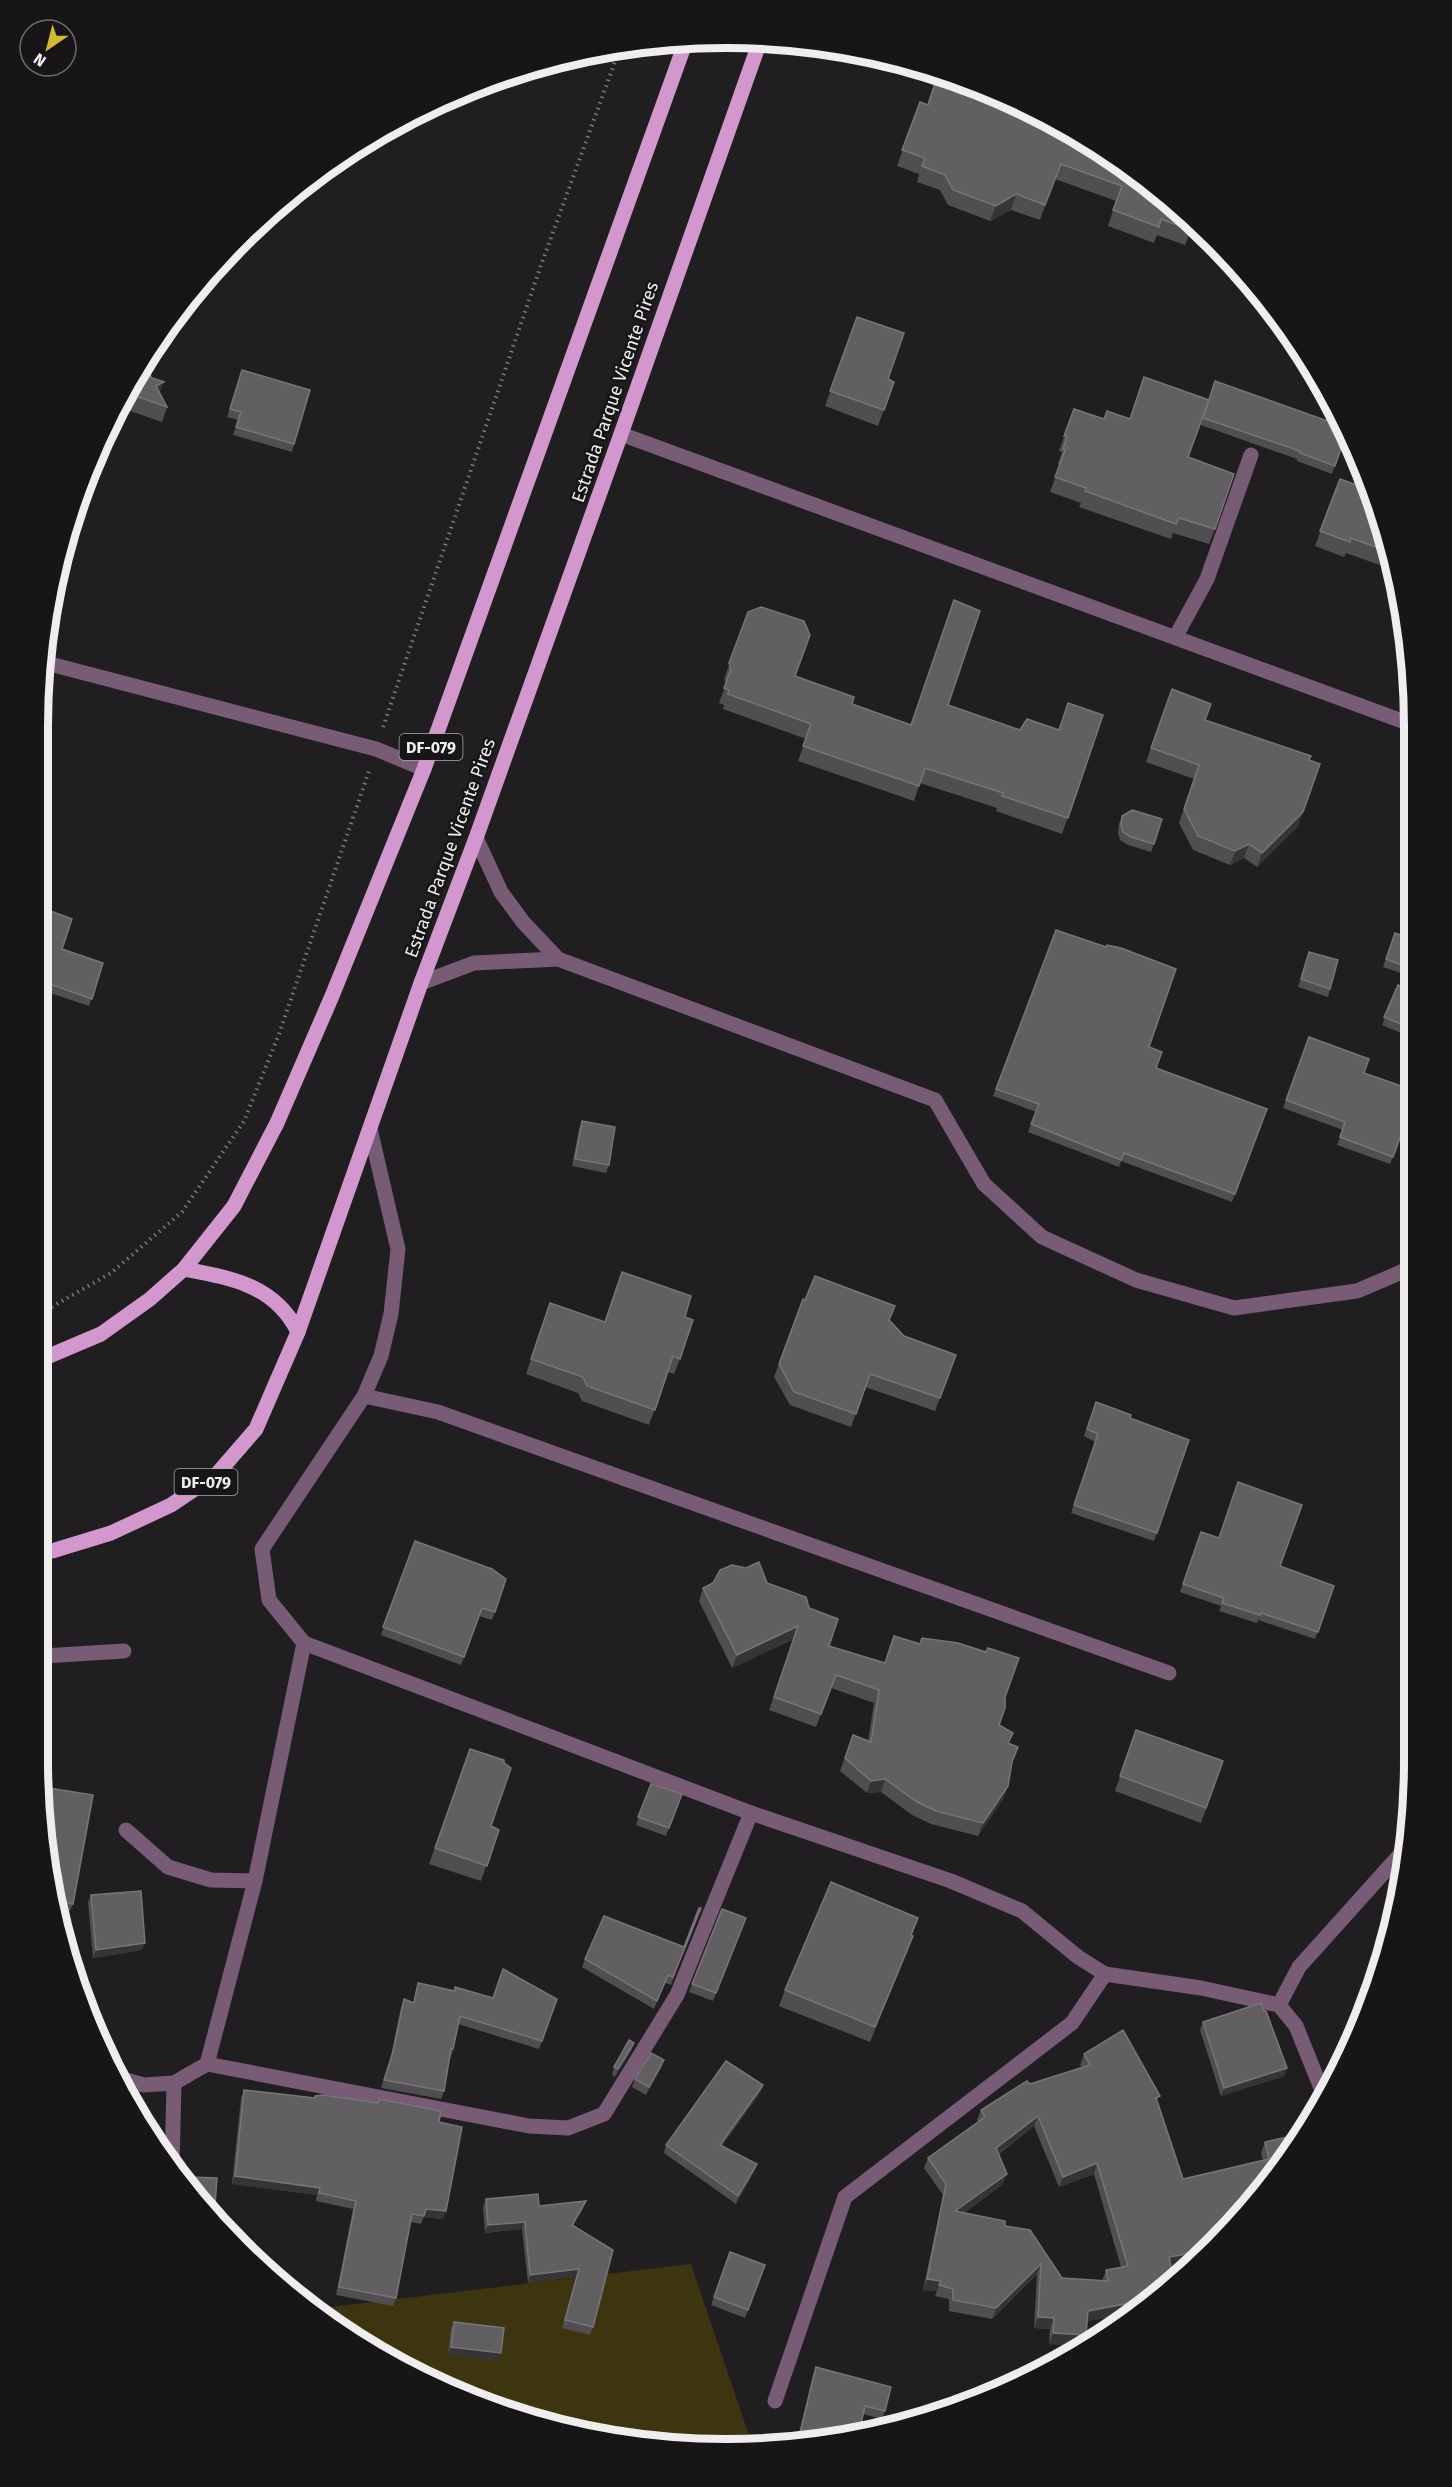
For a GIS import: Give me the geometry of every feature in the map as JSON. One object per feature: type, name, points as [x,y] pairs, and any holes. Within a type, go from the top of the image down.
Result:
[{"type":"main road","name":"DF-079","points":[[48,1356],[101,1334],[150,1299],[184,1269],[234,1206],[277,1123],[332,996],[424,768],[683,49]]},
{"type":"main road","name":"Estrada Parque Vicente Pires","points":[[48,1551],[111,1533],[171,1505],[217,1474],[256,1429],[298,1332],[757,49]]},
{"type":"main road","points":[[184,1269],[232,1278],[263,1292],[291,1318],[298,1332]]},
{"type":"street","points":[[621,434],[1404,722]]},
{"type":"street","points":[[1176,636],[1207,579],[1251,455]]},
{"type":"street","points":[[51,664],[376,749],[424,768]]},
{"type":"street","points":[[476,838],[501,892],[523,922],[558,959]]},
{"type":"street","points":[[421,983],[474,963],[558,959],[935,1100],[984,1184],[1042,1236],[1136,1280],[1234,1308],[1357,1291],[1404,1271]]},
{"type":"street","points":[[370,1129],[398,1249],[391,1314],[384,1346],[364,1396],[262,1549],[269,1600],[304,1643],[751,1814],[951,1881],[1022,1911],[1078,1957],[1105,1974],[1201,1988],[1279,2005],[1296,2026],[1320,2086]]},
{"type":"street","points":[[364,1396],[438,1412],[1169,1673]]},
{"type":"street","points":[[207,2064],[255,1881],[304,1643]]},
{"type":"street","points":[[48,1656],[124,1651]]},
{"type":"street","points":[[129,2081],[144,2085],[174,2083],[207,2064],[529,2126],[567,2128],[604,2114],[676,1995],[751,1814]]},
{"type":"street","points":[[126,1830],[168,1867],[211,1880],[255,1881]]},
{"type":"street","points":[[1279,2005],[1299,1967],[1396,1858]]},
{"type":"street","points":[[775,2401],[845,2197],[1072,2023],[1105,1974]]},
{"type":"street","points":[[172,2152],[174,2083]]},
{"type":"path","points":[[48,1309],[111,1273],[182,1212],[244,1121],[279,1034],[536,280],[617,57]]},
{"type":"shaded area","points":[[691,2264],[750,2438],[682,2438],[638,2433],[594,2426],[508,2403],[426,2369],[349,2325],[325,2308]]},
{"type":"building","points":[[936,81],[1026,118],[1103,162],[1139,188],[1185,228],[1161,219],[1159,227],[1113,210],[1122,186],[1061,164],[1045,205],[1016,194],[996,206],[953,190],[945,175],[922,166],[925,158],[902,150],[920,102],[928,105]]},
{"type":"building","points":[[857,317],[904,333],[888,379],[894,382],[884,410],[830,391]]},
{"type":"building","points":[[156,359],[150,375],[164,382],[156,386],[167,407],[134,396]]},
{"type":"building","points":[[242,370],[310,390],[294,444],[236,427],[241,412],[230,409]]},
{"type":"building","points":[[1144,377],[1209,400],[1188,457],[1234,474],[1215,529],[1179,518],[1176,524],[1085,491],[1086,488],[1055,477],[1065,450],[1063,449],[1067,436],[1064,436],[1074,409],[1104,419],[1107,411],[1130,419]]},
{"type":"building","points":[[1215,381],[1332,422],[1342,445],[1335,466],[1300,453],[1300,451],[1203,418]]},
{"type":"building","points":[[1340,479],[1359,486],[1380,549],[1351,538],[1350,542],[1320,531]]},
{"type":"building","points":[[954,600],[980,611],[948,705],[1020,730],[1027,719],[1059,730],[1068,703],[1103,715],[1068,818],[1002,796],[1003,793],[925,768],[919,786],[803,746],[811,724],[728,694],[729,690],[724,688],[731,669],[729,663],[748,612],[761,607],[804,621],[810,635],[795,676],[854,697],[852,704],[911,725]]},
{"type":"building","points":[[1172,689],[1211,704],[1205,720],[1311,756],[1309,760],[1320,764],[1303,812],[1262,853],[1249,844],[1235,851],[1198,836],[1184,809],[1199,765],[1151,748]]},
{"type":"building","points":[[1132,810],[1162,819],[1154,844],[1123,832],[1122,816]]},
{"type":"building","points":[[48,910],[72,919],[62,949],[103,963],[92,999],[50,984],[48,990]]},
{"type":"building","points":[[1056,930],[1106,947],[1107,945],[1121,948],[1176,969],[1149,1047],[1162,1052],[1156,1068],[1267,1109],[1235,1194],[1124,1153],[1121,1160],[1031,1124],[1039,1104],[996,1089]]},
{"type":"building","points":[[1395,933],[1404,936],[1404,966],[1386,959]]},
{"type":"building","points":[[1309,952],[1338,960],[1330,989],[1301,979]]},
{"type":"building","points":[[1398,985],[1404,987],[1404,1025],[1384,1017]]},
{"type":"building","points":[[1309,1037],[1369,1059],[1364,1073],[1404,1087],[1404,1127],[1393,1157],[1340,1137],[1345,1122],[1286,1100]]},
{"type":"building","points":[[582,1121],[615,1127],[609,1165],[575,1159]]},
{"type":"building","points":[[622,1272],[691,1296],[685,1317],[693,1320],[680,1359],[673,1356],[655,1410],[587,1386],[583,1377],[531,1359],[550,1303],[605,1322]]},
{"type":"building","points":[[815,1276],[895,1306],[889,1320],[904,1336],[956,1355],[940,1398],[870,1374],[856,1414],[794,1392],[779,1364],[803,1299],[805,1300]]},
{"type":"building","points":[[1096,1402],[1131,1415],[1130,1418],[1189,1440],[1157,1533],[1074,1505],[1098,1434],[1087,1429]]},
{"type":"building","points":[[1238,1482],[1302,1505],[1280,1566],[1334,1586],[1318,1632],[1222,1603],[1224,1598],[1183,1584],[1201,1532],[1219,1538]]},
{"type":"building","points":[[415,1541],[492,1569],[506,1579],[495,1612],[482,1608],[464,1657],[383,1627]]},
{"type":"building","points":[[759,1562],[767,1583],[806,1597],[809,1608],[838,1619],[829,1646],[885,1663],[894,1636],[920,1644],[922,1638],[958,1643],[986,1652],[988,1648],[1019,1658],[1005,1697],[1005,1708],[999,1725],[1013,1733],[1008,1743],[1018,1747],[1012,1762],[1008,1786],[983,1823],[936,1811],[917,1802],[885,1779],[871,1781],[845,1758],[853,1735],[871,1742],[879,1690],[836,1675],[821,1714],[774,1697],[798,1626],[737,1655],[703,1588],[713,1583],[720,1570],[732,1565],[746,1568]]},
{"type":"building","points":[[1136,1730],[1223,1761],[1206,1808],[1120,1776]]},
{"type":"building","points":[[470,1749],[504,1760],[504,1763],[511,1768],[491,1826],[499,1830],[487,1866],[435,1848]]},
{"type":"building","points":[[651,1784],[682,1794],[669,1828],[638,1817]]},
{"type":"building","points":[[49,1788],[93,1795],[73,1904],[63,1902],[61,1893],[54,1849]]},
{"type":"building","points":[[831,1882],[918,1918],[911,1935],[913,1936],[875,2027],[785,1990]]},
{"type":"building","points":[[141,1891],[145,1943],[96,1950],[91,1895]]},
{"type":"building","points":[[699,1908],[701,1908],[673,1977],[668,1975],[657,2001],[585,1959],[604,1916],[684,1947]]},
{"type":"building","points":[[722,1909],[746,1918],[716,1993],[692,1984]]},
{"type":"building","points":[[503,1969],[557,1999],[542,2041],[460,2016],[453,2049],[451,2049],[444,2091],[384,2080],[393,2052],[404,1999],[414,2003],[418,1983],[455,1991],[455,1987],[493,1998]]},
{"type":"building","points":[[1261,2003],[1287,2068],[1224,2088],[1203,2022]]},
{"type":"building","points":[[1123,2030],[1160,2096],[1156,2098],[1183,2179],[1269,2159],[1265,2142],[1291,2136],[1236,2208],[1205,2240],[1191,2253],[1169,2257],[1172,2272],[1135,2302],[1088,2311],[1086,2335],[1053,2333],[1054,2318],[1038,2317],[1041,2264],[996,2308],[953,2300],[953,2289],[939,2285],[941,2281],[927,2279],[946,2184],[928,2158],[985,2117],[981,2110],[1027,2081],[1030,2084],[1090,2065],[1084,2054]],"holes":[[[1038,2116],[1063,2177],[1097,2163],[1128,2266],[1106,2270],[1108,2281],[1062,2278],[1030,2230],[1005,2226],[1005,2221],[955,2211],[1007,2174],[996,2148]]]},
{"type":"building","points":[[629,2040],[634,2043],[618,2069],[614,2067]]},
{"type":"building","points":[[651,2053],[664,2060],[649,2087],[635,2079]]},
{"type":"building","points":[[726,2061],[763,2085],[720,2145],[757,2164],[738,2196],[666,2145]]},
{"type":"building","points":[[244,2090],[315,2098],[315,2096],[323,2095],[378,2103],[379,2099],[441,2111],[439,2122],[462,2127],[446,2211],[426,2209],[424,2216],[412,2214],[396,2298],[339,2287],[356,2201],[319,2193],[320,2188],[235,2176]]},
{"type":"building","points":[[191,2177],[217,2178],[215,2207]]},
{"type":"building","points":[[538,2194],[539,2206],[586,2201],[572,2225],[613,2250],[593,2327],[565,2320],[579,2269],[530,2275],[525,2222],[488,2225],[486,2199]]},
{"type":"building","points":[[730,2252],[765,2265],[748,2310],[714,2297]]},
{"type":"building","points":[[454,2322],[504,2328],[501,2353],[451,2347]]},
{"type":"building","points":[[816,2367],[891,2387],[885,2411],[865,2406],[861,2425],[800,2435]]}]
